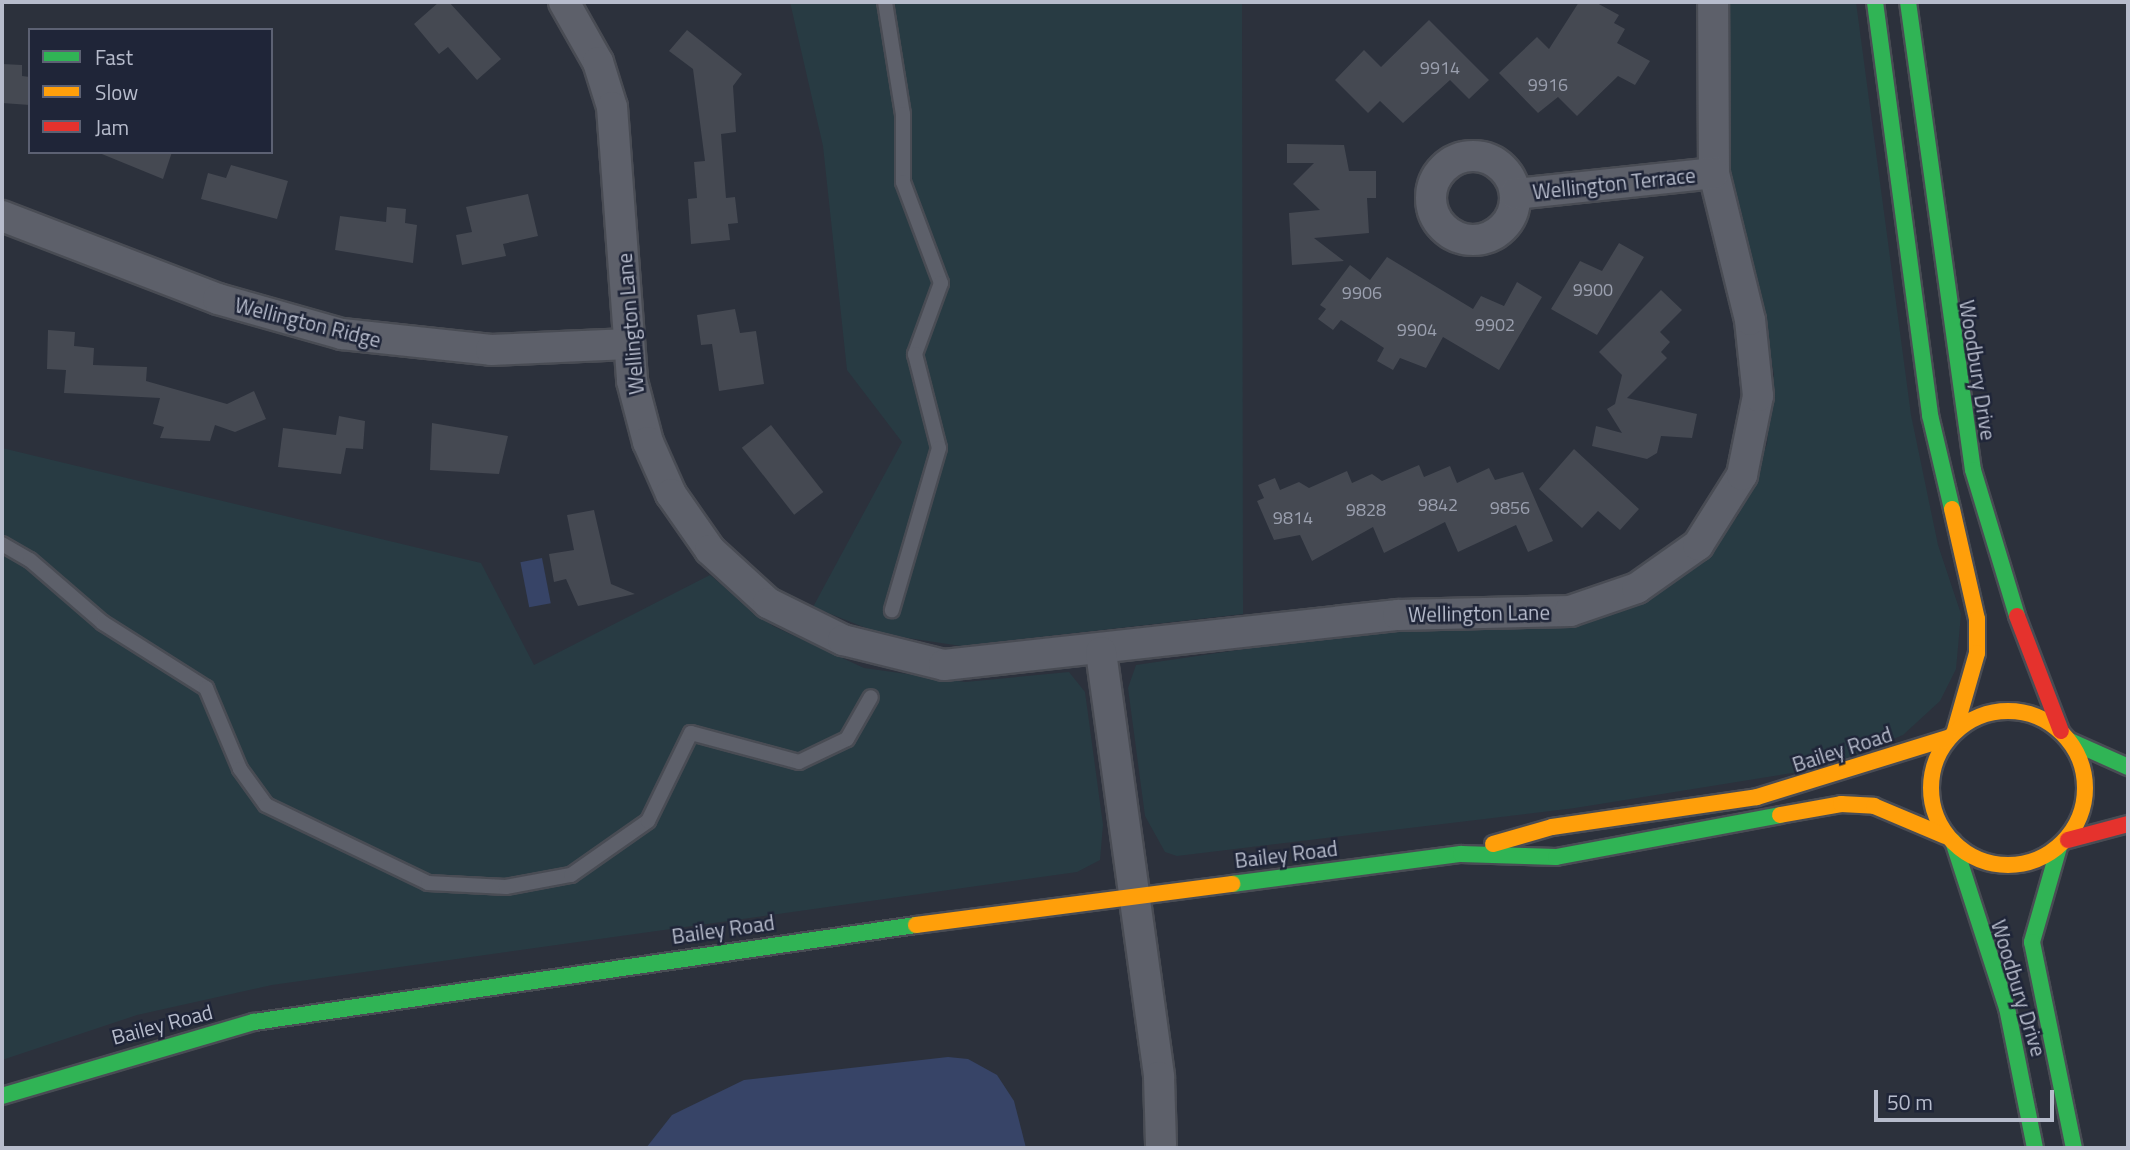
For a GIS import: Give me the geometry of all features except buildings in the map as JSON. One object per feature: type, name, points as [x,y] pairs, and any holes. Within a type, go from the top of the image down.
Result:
[{"type":"main road","points":[[1875,2],[1928,406],[1977,619],[1977,653],[1951,734],[1929,778],[1932,811],[1949,839],[1985,859],[2009,863],[2128,824]]},
{"type":"main road","name":"Woodbury Drive","points":[[1908,2],[1946,307],[1975,479],[1996,563],[2065,736]]},
{"type":"main road","points":[[1951,734],[2008,714],[2034,717],[2065,736],[2128,767]]},
{"type":"main road","name":"Bailey Road","points":[[1461,854],[1552,827],[1757,797],[1951,734]]},
{"type":"main road","points":[[2064,843],[2085,803],[2081,766],[2065,736]]},
{"type":"main road","name":"Bailey Road","points":[[2,1096],[197,1035],[312,1012],[1135,895],[1461,854],[1556,857],[1854,803],[1949,839]]},
{"type":"main road","name":"Woodbury Drive","points":[[1949,839],[2010,1020],[2035,1148]]},
{"type":"main road","name":"Woodbury Drive","points":[[2064,843],[2033,950],[2074,1148]]},
{"type":"street","name":"Wellington Lane","points":[[564,2],[593,51],[612,107],[629,344],[642,424],[671,494],[710,550],[768,603],[843,640],[944,666],[1101,652],[1339,620],[1570,611],[1637,589],[1698,545],[1742,475],[1758,396],[1750,320],[1714,173],[1713,2]]},
{"type":"street","name":"Wellington Terrace","points":[[1515,194],[1714,173]]},
{"type":"street","name":"Wellington Ridge","points":[[2,216],[218,299],[342,334],[491,350],[629,344]]},
{"type":"street","points":[[1101,652],[1160,1084],[1161,1144]]},
{"type":"lane","points":[[885,2],[902,114],[904,182],[941,283],[915,354],[940,447],[892,610]]},
{"type":"lane","points":[[2,544],[30,560],[103,623],[206,688],[240,769],[266,806],[428,883],[506,887],[571,875],[649,821],[691,733],[799,762],[847,739],[871,697]]},
{"type":"shaded area","points":[[790,2],[1242,2],[1243,614],[961,646],[881,634],[813,607],[902,442],[847,370],[823,146]]},
{"type":"shaded area","points":[[1727,2],[1856,2],[1911,415],[1938,545],[1961,614],[1956,669],[1940,701],[1903,735],[1823,768],[1575,808],[1177,856],[1165,852],[1145,816],[1128,688],[1136,665],[1361,632],[1585,623],[1673,584],[1738,516],[1767,444],[1774,374],[1730,176]]},
{"type":"shaded area","points":[[2,448],[481,563],[534,665],[710,575],[773,626],[864,668],[965,682],[1069,672],[1085,692],[1103,825],[1100,860],[1077,872],[272,985],[137,1015],[2,1060]]},
{"type":"water","points":[[542,558],[551,603],[529,607],[520,562]]},
{"type":"water","points":[[948,1057],[968,1059],[997,1075],[1014,1101],[1026,1148],[646,1148],[672,1115],[744,1080]]},
{"type":"traffic: fast","points":[[1875,2],[1930,415],[1952,509]]},
{"type":"traffic: fast","points":[[1908,2],[1973,470],[2017,616]]},
{"type":"traffic: fast","points":[[2070,741],[2128,767]]},
{"type":"traffic: fast","points":[[1232,884],[1461,854],[1556,857],[1780,815]]},
{"type":"traffic: fast","points":[[1953,841],[2007,1008],[2035,1148]]},
{"type":"traffic: fast","points":[[2059,847],[2032,942],[2074,1148]]},
{"type":"traffic: fast","points":[[2,1096],[254,1022],[916,925]]},
{"type":"traffic: slow","points":[[1952,509],[1977,619],[1977,653],[1955,730]]},
{"type":"traffic: slow","points":[[2008,711],[2037,717],[2062,734],[2079,759],[2085,788],[2079,817],[2062,842],[2037,859],[2008,865],[1979,859],[1954,842],[1937,817],[1931,788],[1937,759],[1954,734],[1979,717],[2008,711]]},
{"type":"traffic: slow","points":[[1493,844],[1552,827],[1757,797],[1948,738]]},
{"type":"traffic: slow","points":[[1780,815],[1841,804],[1874,806],[1945,836]]},
{"type":"traffic: slow","points":[[916,925],[1232,884]]},
{"type":"traffic: jam","points":[[2017,616],[2061,731]]},
{"type":"traffic: jam","points":[[2068,840],[2128,824]]}]
